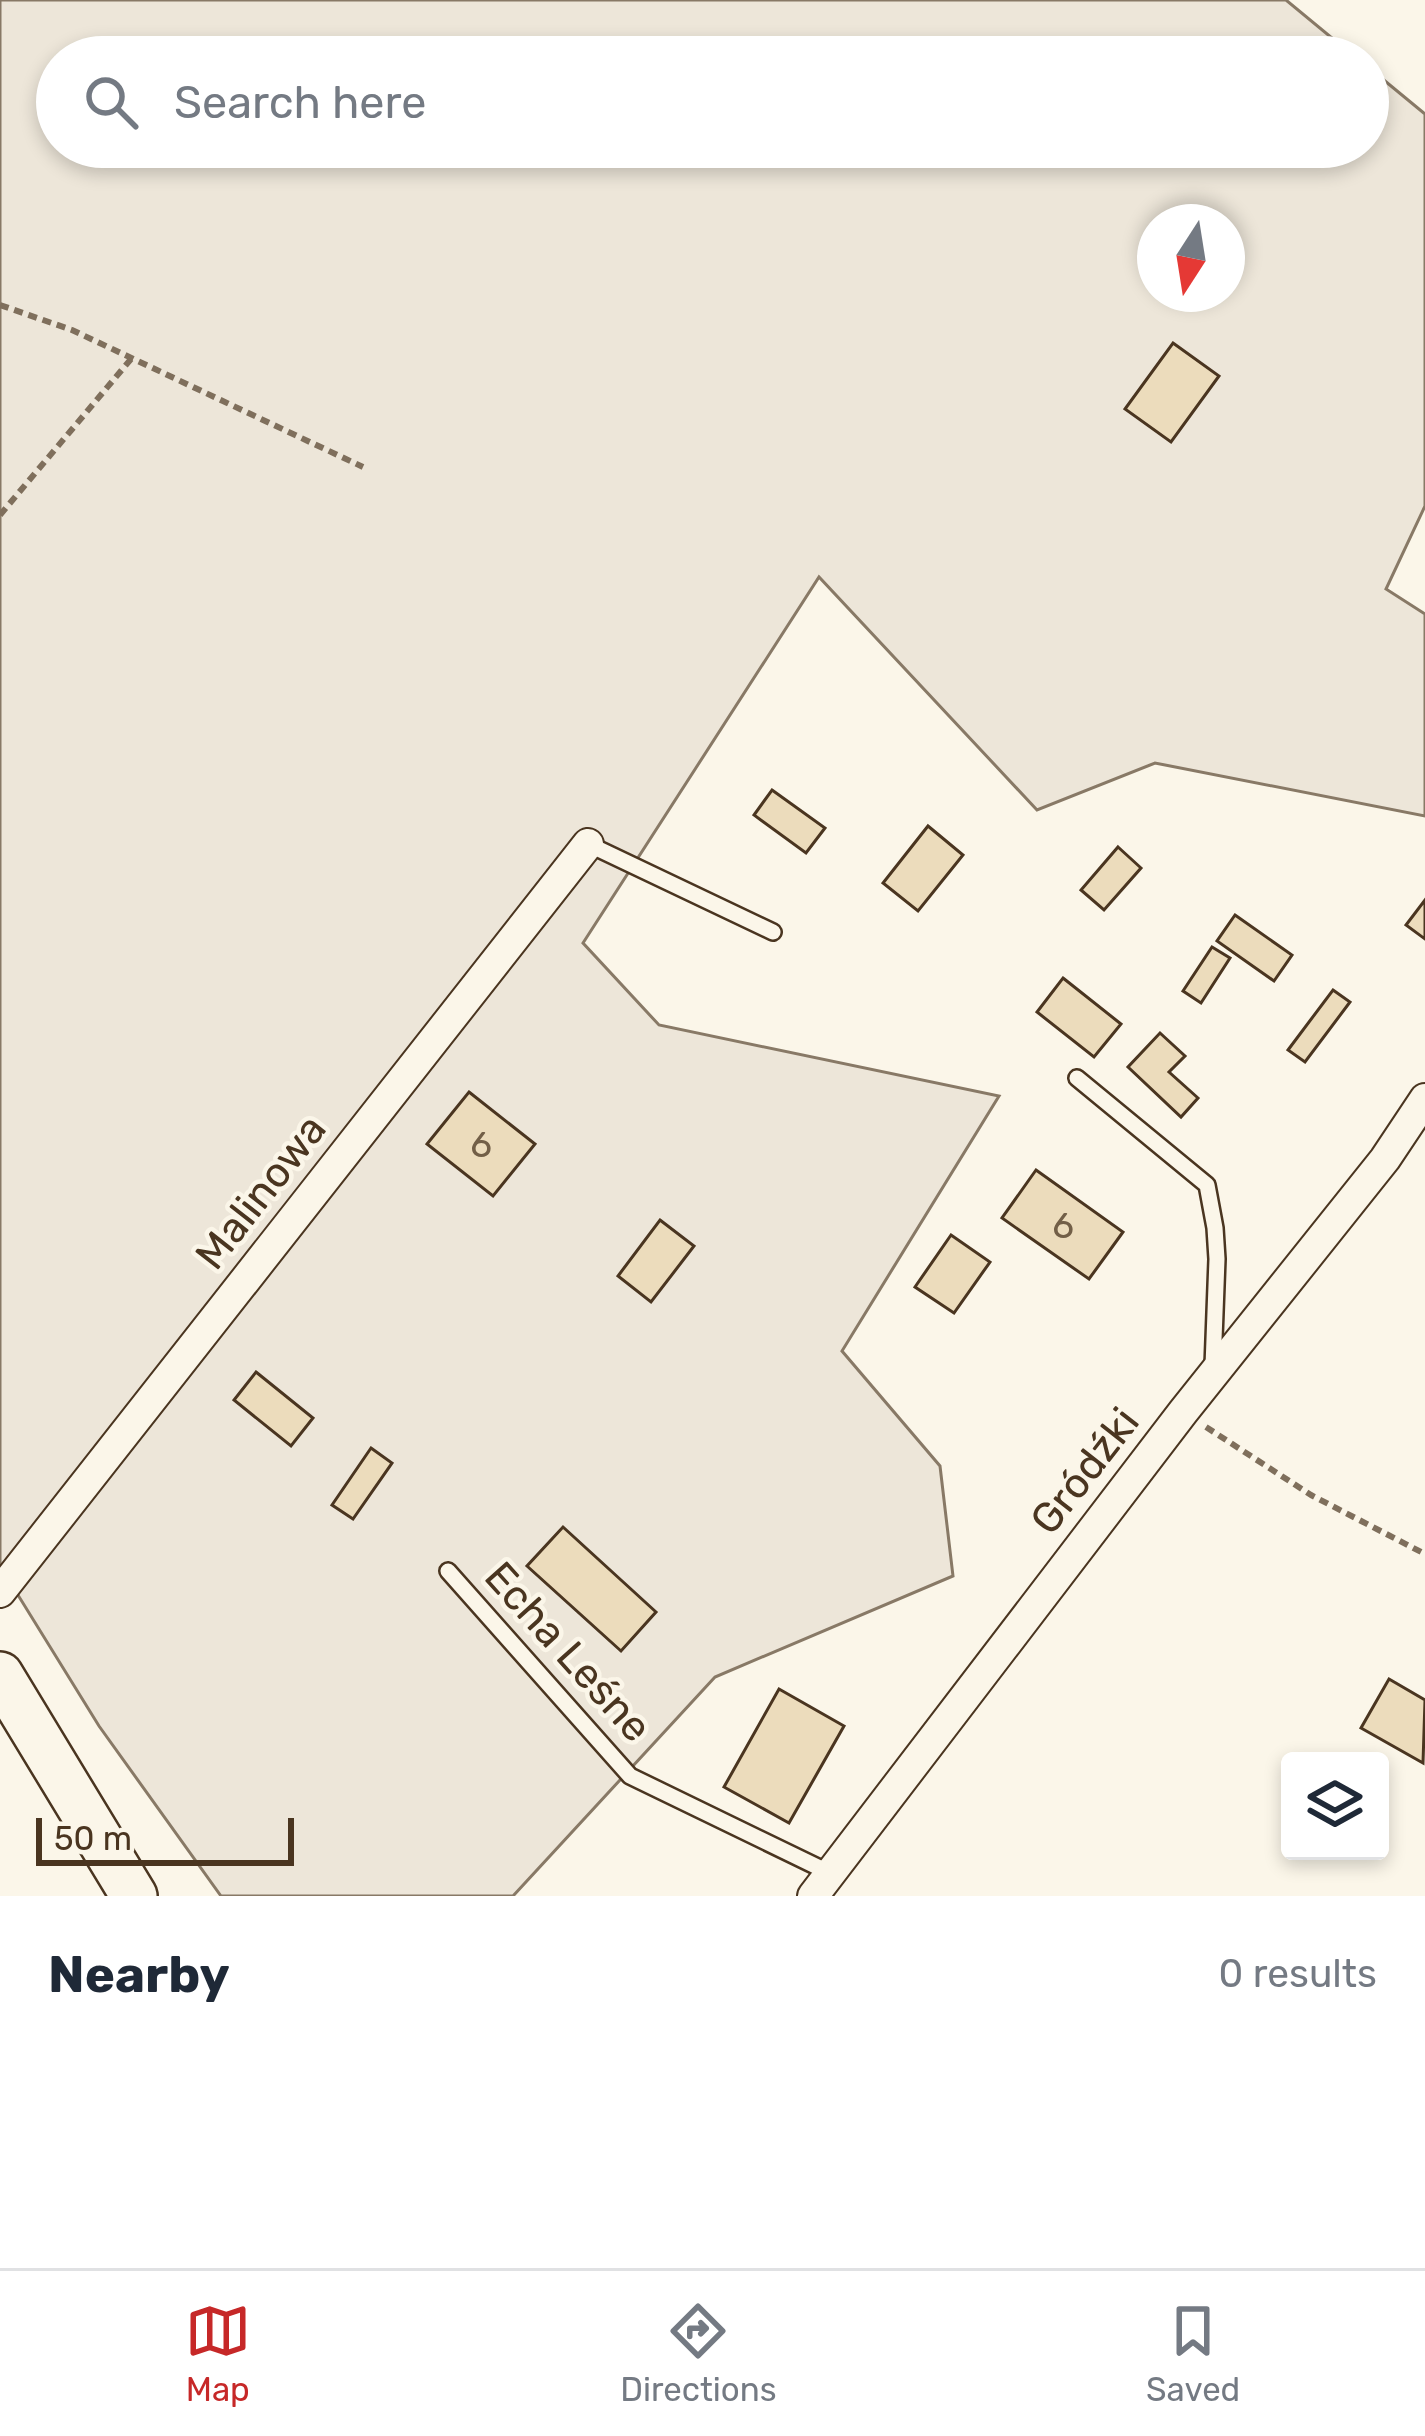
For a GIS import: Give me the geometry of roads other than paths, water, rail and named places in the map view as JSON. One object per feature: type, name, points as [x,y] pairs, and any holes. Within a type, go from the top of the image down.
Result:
[{"type":"main road","points":[[0,1675],[134,1896]]},
{"type":"street","name":"Malinowa","points":[[0,1592],[588,844]]},
{"type":"street","name":"Gródźki","points":[[822,1885],[1183,1412],[1385,1160],[1425,1099]]},
{"type":"lane","points":[[588,844],[773,932]]},
{"type":"lane","points":[[1077,1078],[1207,1185],[1217,1259],[1213,1375]]},
{"type":"lane","name":"Echa Leśne","points":[[448,1571],[630,1776],[822,1885]]}]
